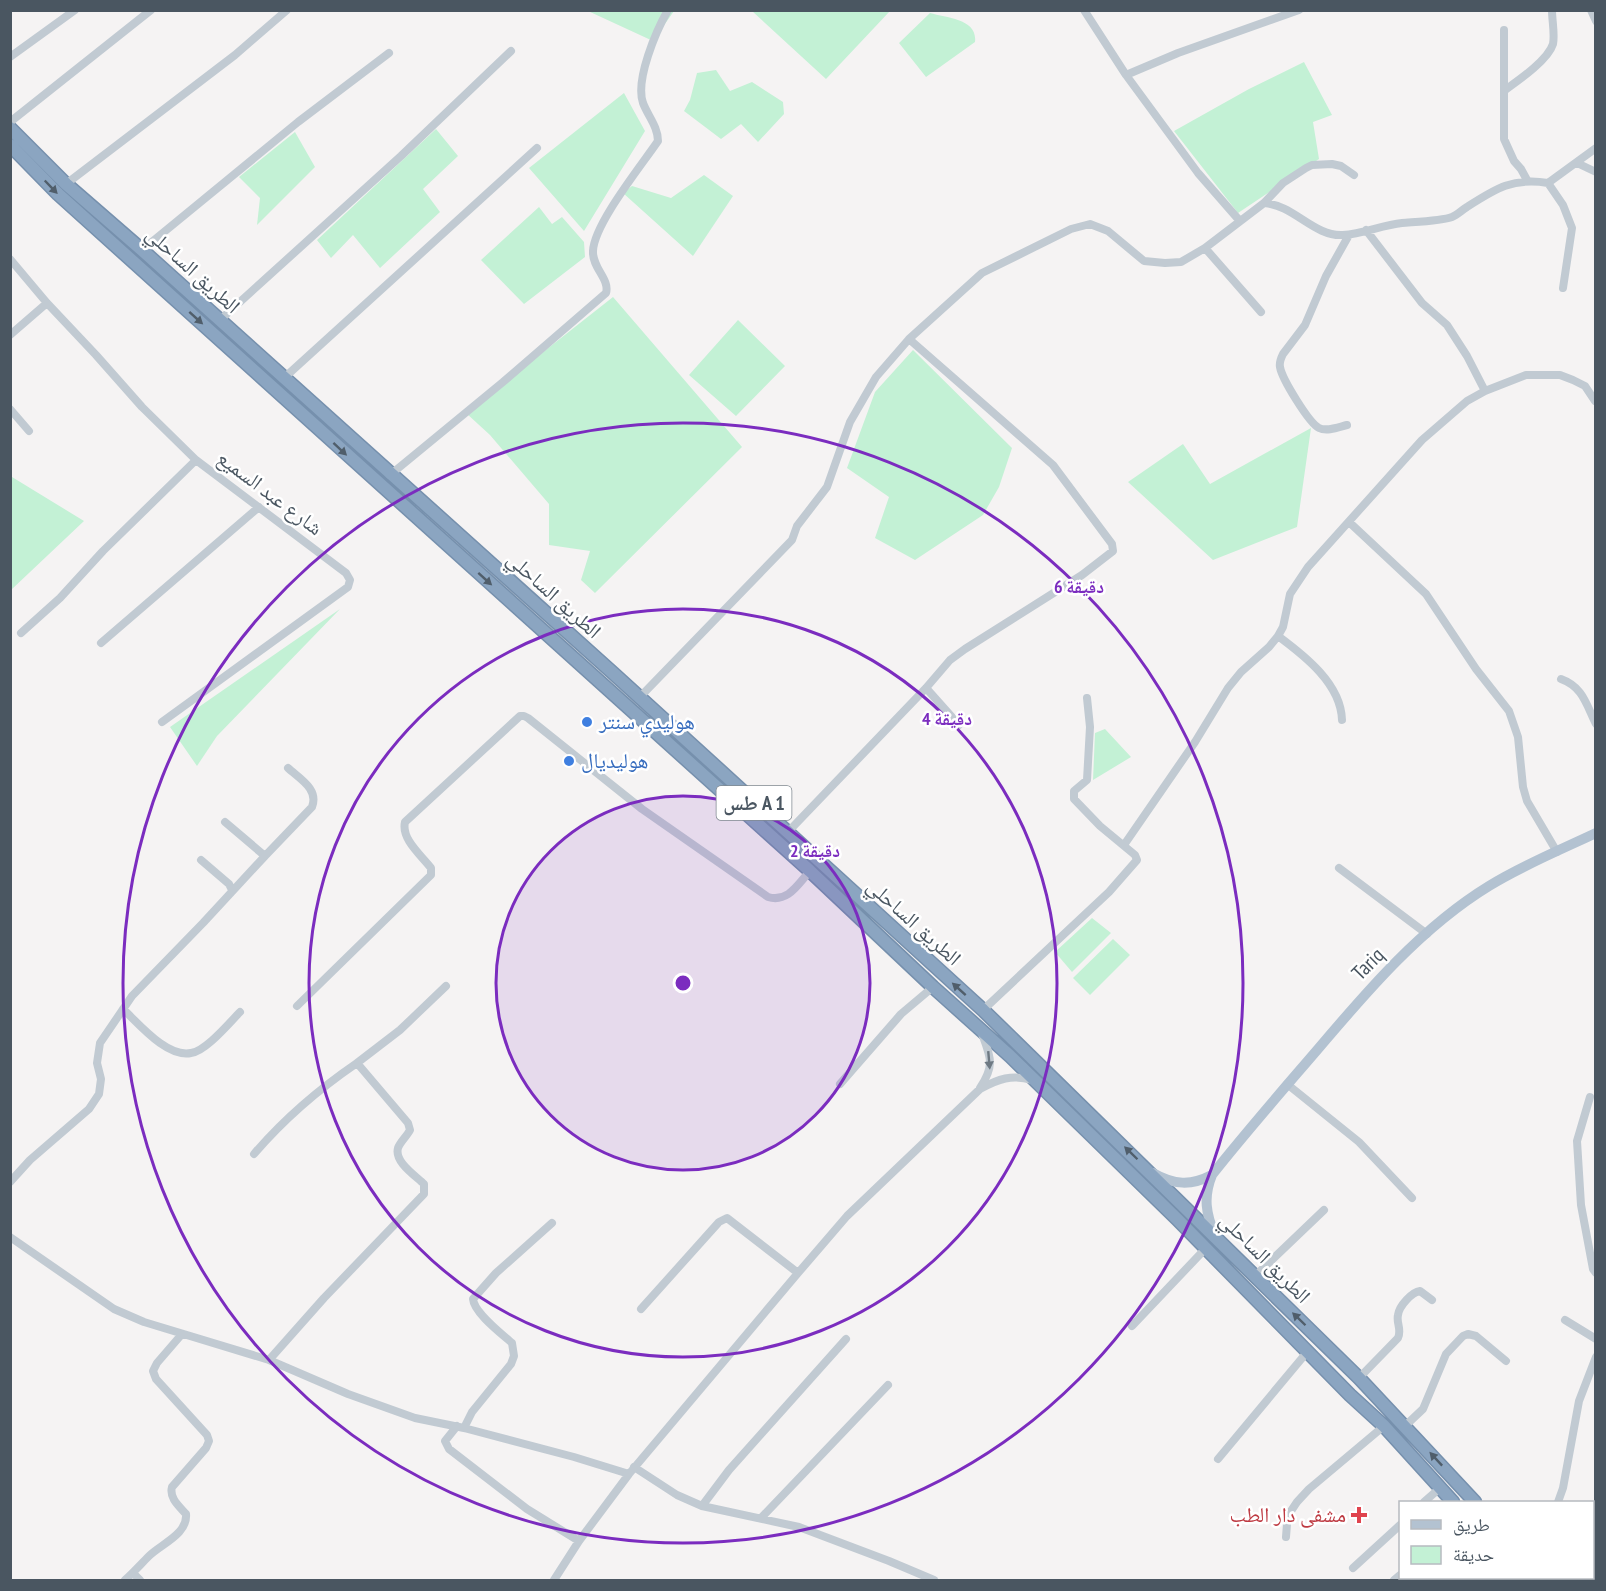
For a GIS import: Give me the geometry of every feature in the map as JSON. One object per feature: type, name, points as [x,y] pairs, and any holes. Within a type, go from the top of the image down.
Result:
[{"type":"highway","name":"الطريق الساحلي","points":[[10,128],[66,184],[142,249],[982,1010],[1359,1378],[1473,1501]]},
{"type":"highway","name":"الطريق الساحلي","points":[[10,145],[58,194],[810,871],[1035,1080],[1206,1248],[1350,1395],[1384,1426],[1451,1501]]},
{"type":"main road","name":"Tariq","points":[[1212,1175],[1360,1000],[1427,934],[1489,886],[1596,833]]},
{"type":"main road","points":[[1149,1171],[1167,1181],[1176,1183],[1195,1182],[1212,1175]]},
{"type":"main road","points":[[1212,1175],[1208,1185],[1206,1204],[1207,1215],[1215,1236]]},
{"type":"street","points":[[10,57],[75,10]]},
{"type":"street","points":[[10,122],[151,10]]},
{"type":"street","points":[[66,184],[235,55],[287,10]]},
{"type":"street","points":[[390,475],[606,293],[606,283],[593,261],[593,244],[601,225],[658,141],[658,133],[642,100],[641,84],[655,32],[668,10]]},
{"type":"street","points":[[1084,10],[1126,75],[1198,173],[1239,220]]},
{"type":"street","points":[[1126,75],[1178,53],[1299,10]]},
{"type":"street","points":[[1505,90],[1549,51],[1553,36],[1552,10]]},
{"type":"street","points":[[1591,10],[1596,21]]},
{"type":"street","points":[[1504,30],[1504,139],[1509,153],[1527,180]]},
{"type":"street","points":[[220,320],[342,211],[511,51]]},
{"type":"street","points":[[142,249],[298,122],[388,53]]},
{"type":"street","points":[[284,378],[537,148]]},
{"type":"street","points":[[1264,203],[1276,204],[1287,209],[1325,232],[1340,236],[1349,235],[1401,223],[1451,218],[1489,192],[1527,180],[1548,183],[1596,148]]},
{"type":"street","points":[[1577,163],[1596,172]]},
{"type":"street","points":[[639,698],[792,540],[797,526],[827,487],[850,422],[871,386],[909,339],[982,273],[1071,229],[1090,225],[1099,226],[1108,231],[1137,256],[1152,263],[1181,262],[1205,248],[1264,203],[1283,183],[1312,165],[1341,166],[1354,175]]},
{"type":"street","points":[[1548,183],[1563,205],[1572,228],[1563,288]]},
{"type":"street","points":[[1366,230],[1422,303],[1455,335],[1485,392]]},
{"type":"street","points":[[1347,425],[1320,429],[1311,422],[1283,377],[1280,359],[1305,325],[1326,276],[1349,235]]},
{"type":"street","points":[[1205,248],[1261,312]]},
{"type":"street","name":"شارع عبد السميع","points":[[10,259],[142,407],[196,460],[346,573],[350,580],[348,587],[162,722]]},
{"type":"street","points":[[10,335],[47,303]]},
{"type":"street","points":[[787,833],[950,660],[1082,575],[1113,551],[1113,544],[1053,465],[909,339]]},
{"type":"street","points":[[1124,845],[1195,742],[1228,688],[1278,636],[1284,624],[1290,594],[1298,580],[1422,440],[1454,412],[1485,392],[1526,375],[1560,375],[1585,386],[1595,401]]},
{"type":"street","points":[[10,409],[29,431]]},
{"type":"street","points":[[21,633],[67,591],[103,551],[196,460]]},
{"type":"street","points":[[101,643],[259,507]]},
{"type":"street","points":[[1349,522],[1426,594],[1481,676],[1509,711],[1518,737],[1523,787],[1527,801],[1557,852]]},
{"type":"street","points":[[1278,636],[1306,658],[1326,681],[1340,704],[1342,720]]},
{"type":"street","points":[[1561,679],[1574,684],[1596,724]]},
{"type":"street","points":[[926,688],[959,725]]},
{"type":"street","points":[[982,1010],[1109,892],[1137,857],[1085,813],[1074,799],[1076,789],[1087,780],[1090,720],[1087,698]]},
{"type":"street","points":[[297,1006],[431,875],[431,868],[406,837],[403,829],[405,822],[520,716],[528,718],[642,809],[768,897],[778,899],[786,897],[810,871]]},
{"type":"street","points":[[10,1182],[30,1160],[89,1109],[99,1094],[101,1078],[97,1063],[100,1044],[142,984],[312,807],[315,799],[312,789],[288,768]]},
{"type":"street","points":[[225,822],[265,856]]},
{"type":"street","points":[[201,860],[229,884],[232,890]]},
{"type":"street","points":[[1339,868],[1427,934]]},
{"type":"street","points":[[254,1154],[316,1092],[400,1030],[446,986]]},
{"type":"street","points":[[840,1084],[902,1014],[933,987]]},
{"type":"street","points":[[123,1009],[165,1048],[178,1053],[192,1053],[205,1046],[240,1012]]},
{"type":"street","points":[[554,1581],[579,1541],[631,1470],[847,1216],[980,1089],[991,1062],[981,1031]]},
{"type":"street","points":[[269,1360],[324,1298],[424,1194],[424,1184],[399,1156],[398,1148],[410,1130],[408,1123],[357,1063]]},
{"type":"street","points":[[980,1089],[1005,1078],[1018,1077],[1035,1080]]},
{"type":"street","points":[[1287,1084],[1359,1142],[1412,1198]]},
{"type":"street","points":[[1590,1097],[1577,1141],[1581,1205],[1593,1269],[1596,1274]]},
{"type":"street","points":[[1255,1276],[1324,1210]]},
{"type":"street","points":[[641,1309],[719,1222],[727,1218],[798,1273]]},
{"type":"street","points":[[552,1223],[496,1273],[473,1299],[473,1304],[487,1320],[512,1343],[514,1356],[511,1364],[461,1427],[446,1442],[449,1449],[536,1515],[579,1541]]},
{"type":"street","points":[[10,1237],[114,1309],[144,1322],[269,1360],[384,1408],[415,1418],[461,1427],[631,1470],[702,1506],[799,1527],[889,1561],[934,1581]]},
{"type":"street","points":[[1132,1326],[1206,1248]]},
{"type":"street","points":[[1359,1378],[1398,1338],[1401,1333],[1398,1314],[1413,1293],[1420,1291],[1432,1300]]},
{"type":"street","points":[[1565,1320],[1596,1339]]},
{"type":"street","points":[[125,1581],[150,1555],[178,1534],[184,1526],[186,1514],[173,1499],[172,1487],[206,1448],[209,1441],[207,1435],[156,1379],[153,1371],[182,1334]]},
{"type":"street","points":[[1405,1426],[1423,1409],[1446,1354],[1463,1336],[1468,1334],[1476,1336],[1506,1361]]},
{"type":"street","points":[[702,1506],[729,1470],[846,1339]]},
{"type":"street","points":[[1218,1460],[1308,1351]]},
{"type":"street","points":[[1559,1501],[1565,1480],[1579,1401],[1596,1357]]},
{"type":"street","points":[[761,1518],[888,1385]]},
{"type":"street","points":[[1286,1537],[1291,1511],[1297,1502],[1309,1489],[1384,1426]]},
{"type":"street","points":[[1426,1501],[1440,1488]]},
{"type":"street","points":[[1353,1568],[1399,1526]]},
{"type":"street","points":[[133,1574],[140,1581]]},
{"type":"green space","points":[[588,11],[674,11],[653,41]]},
{"type":"green space","points":[[752,11],[890,11],[826,79]]},
{"type":"green space","points":[[930,13],[967,24],[975,34],[975,42],[926,77],[899,43]]},
{"type":"green space","points":[[1304,62],[1332,115],[1313,122],[1319,159],[1238,213],[1174,131],[1249,89]]},
{"type":"green space","points":[[716,70],[730,91],[752,82],[783,102],[784,114],[758,142],[741,124],[721,139],[684,111],[690,100],[697,73]]},
{"type":"green space","points":[[624,93],[645,131],[584,231],[529,168]]},
{"type":"green space","points":[[436,129],[458,156],[423,189],[440,212],[380,268],[353,235],[331,258],[317,240]]},
{"type":"green space","points":[[295,132],[315,167],[257,225],[260,198],[239,177]]},
{"type":"green space","points":[[704,175],[733,196],[693,256],[623,193],[632,186],[671,198]]},
{"type":"green space","points":[[539,207],[552,224],[562,217],[584,242],[585,257],[524,304],[481,260]]},
{"type":"green space","points":[[613,297],[742,447],[595,593],[581,580],[590,551],[549,545],[549,504],[490,435],[466,413]]},
{"type":"green space","points":[[738,320],[785,366],[736,416],[689,375]]},
{"type":"green space","points":[[913,350],[1012,448],[999,487],[983,515],[915,560],[875,538],[889,497],[847,468],[875,392]]},
{"type":"green space","points":[[1311,428],[1297,527],[1213,560],[1128,482],[1183,444],[1210,484]]},
{"type":"green space","points":[[12,477],[84,521],[11,590],[10,479]]},
{"type":"green space","points":[[340,609],[217,736],[197,766],[170,727]]},
{"type":"green space","points":[[1105,729],[1131,757],[1093,780],[1095,733]]},
{"type":"green space","points":[[1092,918],[1111,933],[1072,972],[1055,952]]},
{"type":"green space","points":[[1113,939],[1130,955],[1090,995],[1073,978]]},
{"type":"place","name":"هوليدي سنتر","points":[[587,722]]},
{"type":"place","name":"هوليديال","points":[[569,761]]},
{"type":"place","name":"مشفى دار الطب","points":[[1359,1515]]}]
